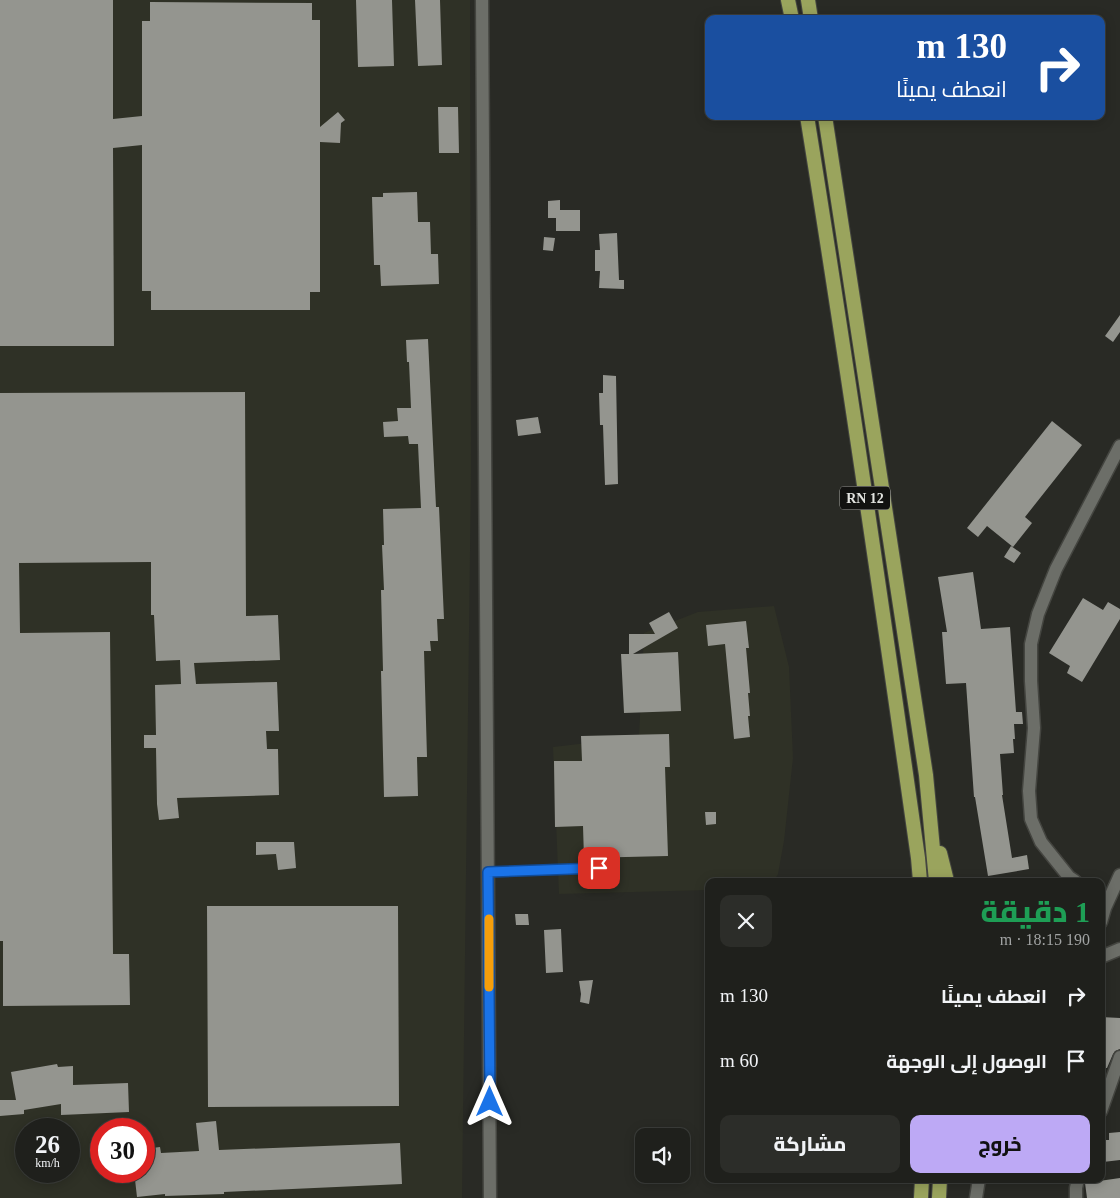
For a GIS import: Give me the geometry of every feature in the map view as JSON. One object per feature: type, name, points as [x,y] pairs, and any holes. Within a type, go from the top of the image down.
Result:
[{"type":"highway","points":[[788,0],[791,15]]},
{"type":"highway","points":[[808,0],[810,15]]},
{"type":"highway","name":"RN 12","points":[[808,120],[894,685],[920,878]]},
{"type":"highway","name":"RN 12","points":[[826,120],[924,765],[936,878]]},
{"type":"highway","points":[[931,830],[942,858],[946,878]]},
{"type":"highway","points":[[921,1198],[922,1183]]},
{"type":"highway","points":[[939,1198],[940,1183]]},
{"type":"street","points":[[482,0],[490,1198]]},
{"type":"street","points":[[1070,878],[1041,842],[1031,819],[1029,791],[1034,728],[1030,644],[1038,614],[1056,569],[1120,446]]},
{"type":"street","points":[[1105,902],[1120,875]]},
{"type":"street","points":[[1105,955],[1120,949]]},
{"type":"street","points":[[1105,1100],[1119,1062]]},
{"type":"street","points":[[976,1198],[978,1183]]},
{"type":"street","points":[[1076,1198],[1077,1183]]},
{"type":"lane","points":[[488,872],[599,868]]},
{"type":"shaded area","points":[[0,0],[470,0],[471,471],[462,1198],[0,1198]]},
{"type":"shaded area","points":[[774,606],[789,667],[793,758],[784,841],[778,874],[776,878],[705,878],[705,890],[559,894],[553,747],[639,737],[644,633],[698,612]]},
{"type":"building","points":[[0,0],[113,0],[113,119],[142,116],[142,21],[150,21],[150,2],[312,3],[312,20],[320,20],[320,127],[338,112],[345,120],[341,123],[340,143],[320,142],[320,292],[310,292],[310,310],[151,310],[151,291],[142,291],[142,145],[113,148],[114,346],[0,346]]},
{"type":"building","points":[[356,0],[392,0],[394,66],[358,67]]},
{"type":"building","points":[[415,0],[440,0],[442,65],[418,66]]},
{"type":"building","points":[[438,107],[458,107],[459,153],[439,153]]},
{"type":"building","points":[[417,192],[418,222],[430,222],[431,254],[438,254],[439,284],[381,286],[380,265],[374,265],[372,197],[383,197],[383,193]]},
{"type":"building","points":[[560,200],[560,210],[580,210],[580,231],[556,231],[556,218],[548,218],[548,201]]},
{"type":"building","points":[[617,233],[619,280],[624,280],[624,289],[599,288],[600,271],[595,271],[595,250],[600,250],[599,234]]},
{"type":"building","points":[[544,237],[555,238],[553,251],[543,250]]},
{"type":"building","points":[[1120,315],[1120,332],[1113,342],[1105,336]]},
{"type":"building","points":[[428,339],[436,507],[439,507],[444,619],[437,619],[438,641],[430,641],[431,651],[424,651],[427,757],[417,757],[418,796],[384,797],[381,671],[383,671],[381,590],[384,590],[383,509],[421,508],[418,444],[409,444],[408,436],[384,437],[383,422],[398,421],[397,408],[411,408],[406,340]]},
{"type":"building","points":[[603,375],[616,376],[618,484],[605,485],[603,425],[600,425],[599,393],[603,393]]},
{"type":"building","points":[[245,392],[246,616],[278,615],[280,660],[194,663],[196,684],[277,682],[279,731],[266,731],[267,749],[278,749],[279,795],[177,798],[179,818],[159,820],[156,748],[144,748],[144,735],[156,735],[155,685],[181,684],[180,660],[156,661],[154,615],[151,615],[151,562],[19,563],[20,633],[110,632],[113,954],[129,954],[130,1005],[3,1006],[3,941],[0,941],[0,393]]},
{"type":"building","points":[[538,417],[541,433],[518,436],[516,420]]},
{"type":"building","points":[[1052,421],[1082,445],[1025,517],[1032,523],[1013,547],[987,526],[978,537],[967,528]]},
{"type":"building","points":[[1011,546],[1021,553],[1014,563],[1004,557]]},
{"type":"building","points":[[973,572],[981,629],[1010,627],[1016,712],[1022,712],[1023,724],[1014,724],[1014,753],[1000,754],[1002,795],[1012,858],[1027,855],[1029,869],[988,876],[974,797],[966,683],[946,684],[942,632],[947,632],[938,577]]},
{"type":"building","points":[[1083,598],[1103,610],[1108,602],[1120,609],[1120,619],[1082,682],[1067,673],[1070,666],[1049,653]]},
{"type":"building","points":[[669,612],[678,628],[633,654],[678,652],[681,711],[624,713],[621,654],[629,654],[629,634],[655,634],[649,623]]},
{"type":"building","points":[[746,621],[749,648],[746,648],[750,693],[748,693],[750,716],[748,716],[750,737],[734,739],[725,644],[708,646],[706,625]]},
{"type":"building","points":[[669,734],[670,767],[665,767],[668,856],[584,858],[583,826],[555,827],[554,761],[582,761],[581,736]]},
{"type":"building","points":[[705,812],[716,812],[716,824],[706,825]]},
{"type":"building","points":[[256,842],[294,842],[296,868],[278,870],[276,854],[256,855]]},
{"type":"building","points":[[207,906],[398,906],[399,1106],[208,1107]]},
{"type":"building","points":[[515,914],[528,914],[529,925],[516,925]]},
{"type":"building","points":[[561,929],[563,972],[546,973],[544,930]]},
{"type":"building","points":[[593,980],[589,1004],[580,1002],[579,981]]},
{"type":"building","points":[[1105,1017],[1120,1018],[1120,1049],[1115,1051],[1107,1068],[1105,1068]]},
{"type":"building","points":[[57,1064],[58,1067],[73,1066],[73,1085],[128,1083],[129,1112],[61,1115],[61,1104],[24,1110],[24,1114],[0,1116],[0,1100],[16,1100],[11,1072]]},
{"type":"building","points":[[216,1121],[219,1150],[400,1143],[402,1184],[224,1192],[224,1194],[165,1196],[165,1194],[137,1197],[135,1183],[155,1183],[155,1148],[160,1147],[161,1153],[199,1151],[196,1123]]},
{"type":"building","points":[[1120,1132],[1120,1160],[1105,1162],[1105,1140],[1109,1140],[1109,1133]]},
{"type":"building","points":[[1120,1178],[1120,1198],[1087,1198],[1085,1183],[1105,1183],[1105,1180]]},
{"type":"slow traffic","points":[[489,919],[489,987]]},
{"type":"route","points":[[490,1102],[488,872],[599,868]]}]
